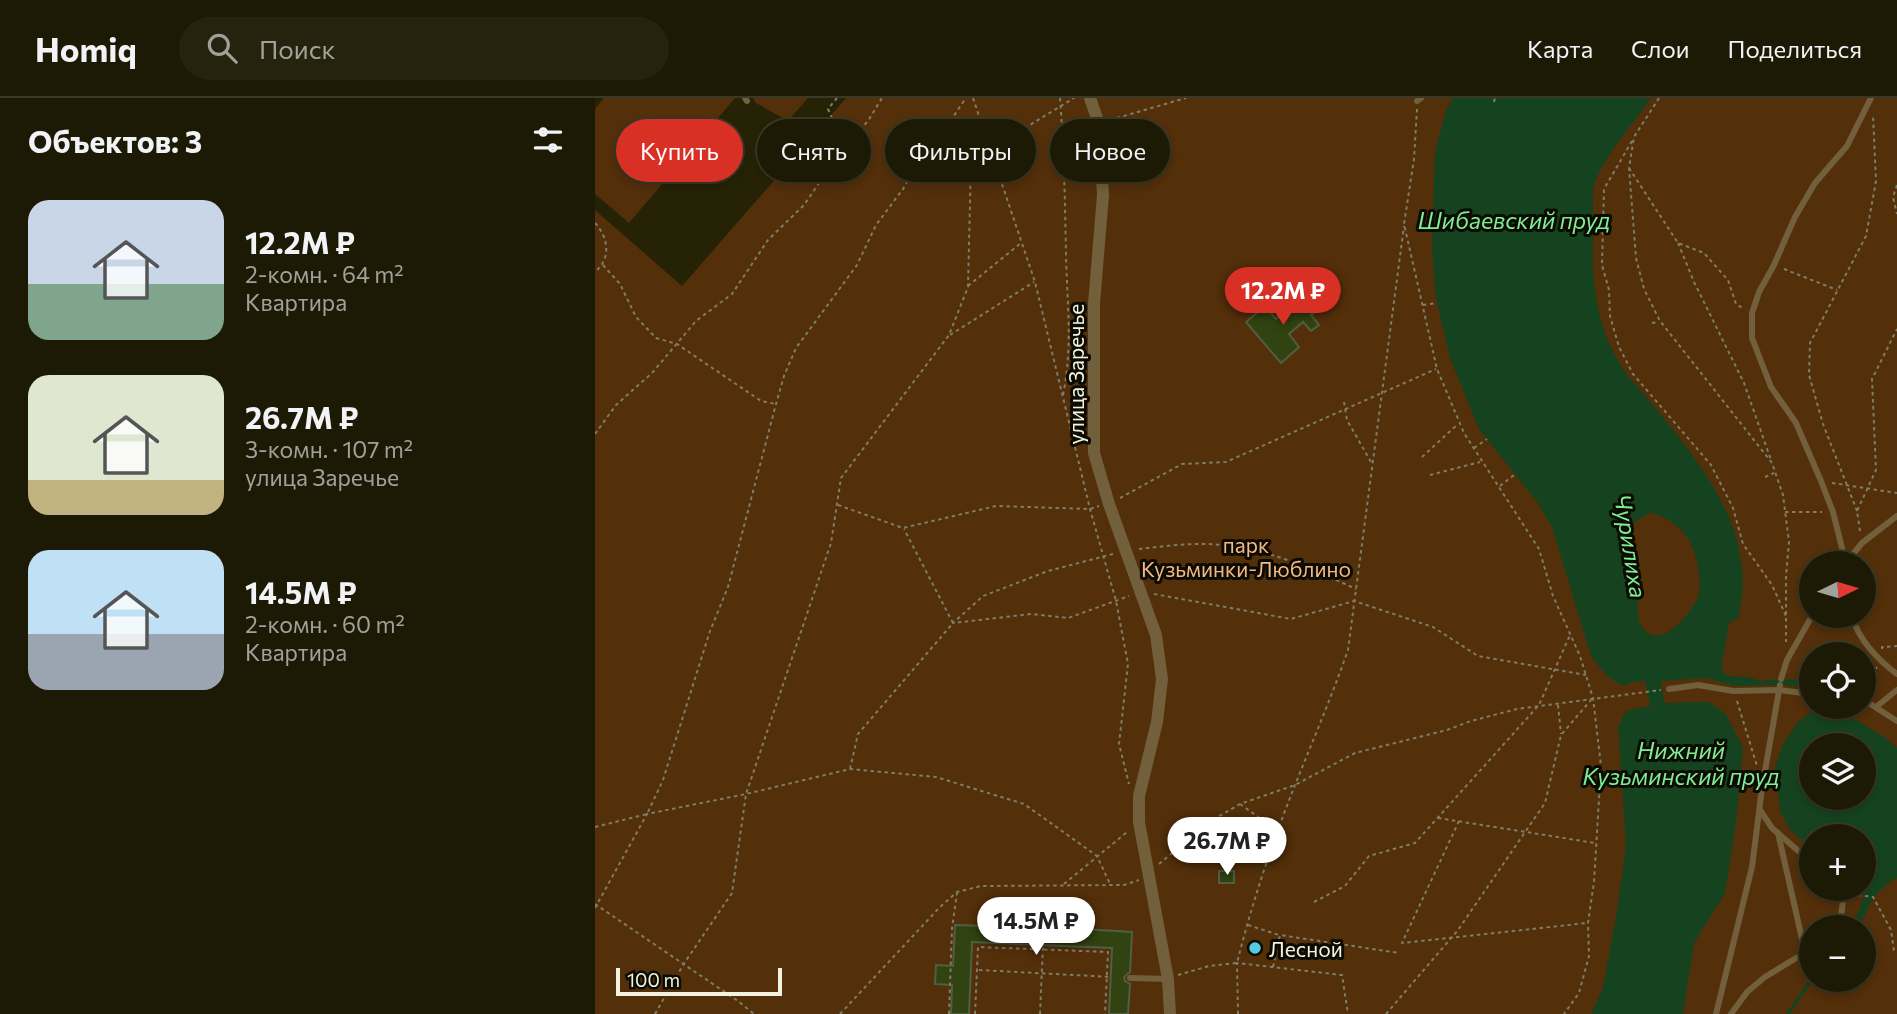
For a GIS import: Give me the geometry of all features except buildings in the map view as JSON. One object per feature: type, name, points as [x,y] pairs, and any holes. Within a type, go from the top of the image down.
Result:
[{"type":"street","name":"улица Заречье","points":[[1090,98],[1097,119]]},
{"type":"street","name":"улица Заречье","points":[[1102,182],[1094,304],[1094,453],[1109,504],[1156,635],[1161,679],[1157,722],[1139,796],[1139,822],[1168,979],[1170,1014]]},
{"type":"lane","points":[[1842,551],[1833,512],[1821,481],[1796,423],[1771,387],[1752,338],[1752,313],[1759,292],[1795,217],[1815,183],[1847,146],[1871,98]]},
{"type":"lane","points":[[1855,551],[1897,516]]},
{"type":"lane","points":[[1716,1014],[1752,867],[1780,684],[1787,660],[1805,628]]},
{"type":"lane","points":[[1856,628],[1881,662],[1897,674]]},
{"type":"lane","points":[[1666,689],[1698,685],[1733,691],[1780,684],[1799,690]]},
{"type":"lane","points":[[1897,690],[1876,707],[1897,721]]},
{"type":"lane","points":[[1761,810],[1778,833],[1799,851]]},
{"type":"lane","points":[[1778,833],[1799,915]]},
{"type":"lane","points":[[1731,1014],[1747,992],[1799,956]]},
{"type":"lane","points":[[1130,978],[1168,979]]},
{"type":"path","points":[[832,119],[828,109],[837,98]]},
{"type":"path","points":[[869,119],[882,98]]},
{"type":"path","points":[[952,119],[966,98]]},
{"type":"path","points":[[973,98],[980,119]]},
{"type":"path","points":[[1060,98],[1070,305],[1069,365],[1063,396]]},
{"type":"path","points":[[1036,122],[1074,98]]},
{"type":"path","points":[[1116,119],[1186,98]]},
{"type":"path","points":[[1659,98],[1604,189],[1602,265],[1609,290],[1610,316],[1619,348],[1633,374],[1711,465],[1733,508],[1744,544],[1772,584],[1786,617]]},
{"type":"path","points":[[1238,1014],[1237,963],[1247,925],[1278,831],[1348,650],[1414,159],[1418,99]]},
{"type":"path","points":[[1862,543],[1857,511],[1845,485],[1809,375],[1810,343],[1866,236],[1876,181],[1873,109]]},
{"type":"path","points":[[1634,137],[1629,167],[1636,258],[1644,289],[1660,321],[1772,463]]},
{"type":"path","points":[[1629,167],[1678,243],[1694,282],[1744,383],[1783,495],[1789,542],[1786,576],[1787,660]]},
{"type":"path","points":[[595,433],[616,405],[652,373],[696,321],[732,294],[768,240],[804,205],[820,182]]},
{"type":"path","points":[[754,1014],[739,1001],[596,906],[663,780],[710,631],[728,587],[776,404],[796,348],[857,265],[876,225],[907,182]]},
{"type":"path","points":[[655,1014],[683,965],[732,893],[746,794],[831,543],[841,478],[949,335],[968,287],[970,182]]},
{"type":"path","points":[[1002,182],[1035,282],[1090,509],[1116,601],[1128,664],[1119,744],[1129,783]]},
{"type":"path","points":[[1897,185],[1893,197],[1897,215]]},
{"type":"path","points":[[595,223],[601,230],[607,248],[603,265],[595,272]]},
{"type":"path","points":[[1404,224],[1437,369],[1459,423],[1539,549],[1553,596],[1593,698],[1601,766],[1597,844],[1588,923],[1589,956],[1579,993],[1564,1014]]},
{"type":"path","points":[[968,287],[1022,242]]},
{"type":"path","points":[[1678,243],[1704,253],[1728,281],[1737,304],[1752,313]]},
{"type":"path","points":[[603,265],[620,284],[636,317],[656,338],[677,344],[761,401],[776,404]]},
{"type":"path","points":[[1774,265],[1838,290]]},
{"type":"path","points":[[949,335],[1035,282]]},
{"type":"path","points":[[1422,306],[1436,303]]},
{"type":"path","points":[[1652,323],[1660,321]]},
{"type":"path","points":[[1857,511],[1876,470],[1872,379],[1897,329]]},
{"type":"path","points":[[837,504],[904,528],[996,506],[1090,509],[1109,504],[1182,464],[1226,461],[1437,369]]},
{"type":"path","points":[[1344,402],[1347,420],[1372,463]]},
{"type":"path","points":[[1422,457],[1459,423]]},
{"type":"path","points":[[1474,449],[1487,439]]},
{"type":"path","points":[[1430,475],[1482,462]]},
{"type":"path","points":[[1765,477],[1775,473]]},
{"type":"path","points":[[1499,486],[1514,475]]},
{"type":"path","points":[[1821,481],[1897,493]]},
{"type":"path","points":[[1785,512],[1833,512]]},
{"type":"path","points":[[904,528],[953,623]]},
{"type":"path","points":[[850,769],[858,734],[953,623],[983,596],[1048,571],[1125,550],[1220,545],[1261,551],[1308,567],[1356,589]]},
{"type":"path","points":[[953,623],[1031,614],[1068,618],[1140,592],[1291,619],[1354,601],[1433,627],[1478,656],[1585,675]]},
{"type":"path","points":[[1314,902],[1345,886],[1369,856],[1415,843],[1539,705],[1570,635]]},
{"type":"path","points":[[840,1014],[957,892],[981,886],[1124,885],[1141,880],[1212,821],[1240,804],[1295,785],[1355,753],[1517,709],[1666,689]]},
{"type":"path","points":[[1733,691],[1756,765]]},
{"type":"path","points":[[1562,735],[1593,698]]},
{"type":"path","points":[[1386,1014],[1452,938],[1545,803],[1562,735],[1557,703]]},
{"type":"path","points":[[595,827],[850,769],[936,777],[1024,804],[1097,856],[1111,885]]},
{"type":"path","points":[[1240,804],[1278,831]]},
{"type":"path","points":[[1437,818],[1597,844]]},
{"type":"path","points":[[1459,821],[1402,943],[1588,923]]},
{"type":"path","points":[[1063,885],[1139,822]]},
{"type":"path","points":[[949,1014],[952,928],[957,892]]},
{"type":"path","points":[[1875,901],[1891,930],[1896,951]]},
{"type":"path","points":[[1247,925],[1280,935],[1399,953]]},
{"type":"path","points":[[1273,967],[1280,935]]},
{"type":"path","points":[[975,1014],[978,947],[1108,953],[1109,977],[1105,1014]]},
{"type":"path","points":[[1035,1014],[1040,1014],[1043,948]]},
{"type":"path","points":[[1168,979],[1209,965],[1237,963],[1342,975],[1348,1014]]},
{"type":"path","points":[[977,970],[1109,977]]},
{"type":"green space","points":[[604,98],[735,98],[717,119],[616,119],[616,182],[664,182],[629,223],[595,194],[595,109]]},
{"type":"green space","points":[[753,98],[808,98],[790,119],[784,119],[756,103]]},
{"type":"green space","name":"парк Кузьминки-Люблино","points":[[846,98],[1897,98],[1897,1014],[595,1014],[595,210],[682,286],[773,182],[871,182],[871,119],[828,119]]},
{"type":"water","name":"Шибаевский пруд","points":[[1453,98],[1651,98],[1613,149],[1595,182],[1593,267],[1600,315],[1610,345],[1621,365],[1690,452],[1722,503],[1734,530],[1741,558],[1742,587],[1738,618],[1729,623],[1721,669],[1728,676],[1749,677],[1760,681],[1799,680],[1799,686],[1735,686],[1705,678],[1661,681],[1664,703],[1708,702],[1725,713],[1743,747],[1736,823],[1725,893],[1694,943],[1683,1014],[1591,1014],[1603,988],[1626,845],[1618,727],[1626,711],[1650,706],[1645,681],[1623,686],[1607,676],[1591,656],[1552,527],[1538,503],[1479,429],[1450,358],[1436,298],[1432,248],[1435,152],[1446,111]],"holes":[[[1650,513],[1679,527],[1691,544],[1698,564],[1700,586],[1698,597],[1688,614],[1672,629],[1655,636],[1647,632],[1638,618],[1640,580],[1634,545],[1634,522]]]},
{"type":"water","points":[[1802,719],[1854,719],[1886,738],[1897,748],[1897,878],[1876,896],[1876,824],[1799,824],[1799,838],[1790,830],[1780,811],[1775,766],[1783,744]]},
{"type":"water","points":[[1862,901],[1872,901],[1865,915],[1857,915]]},
{"type":"waterway","points":[[1788,1014],[1803,992]]},
{"type":"place","name":"Лесной","points":[[1255,948]]},
{"type":"water label","name":"Чурилиха","points":[[1631,546]]},
{"type":"water label","name":"Нижний Кузьминский пруд","points":[[1681,763]]}]
